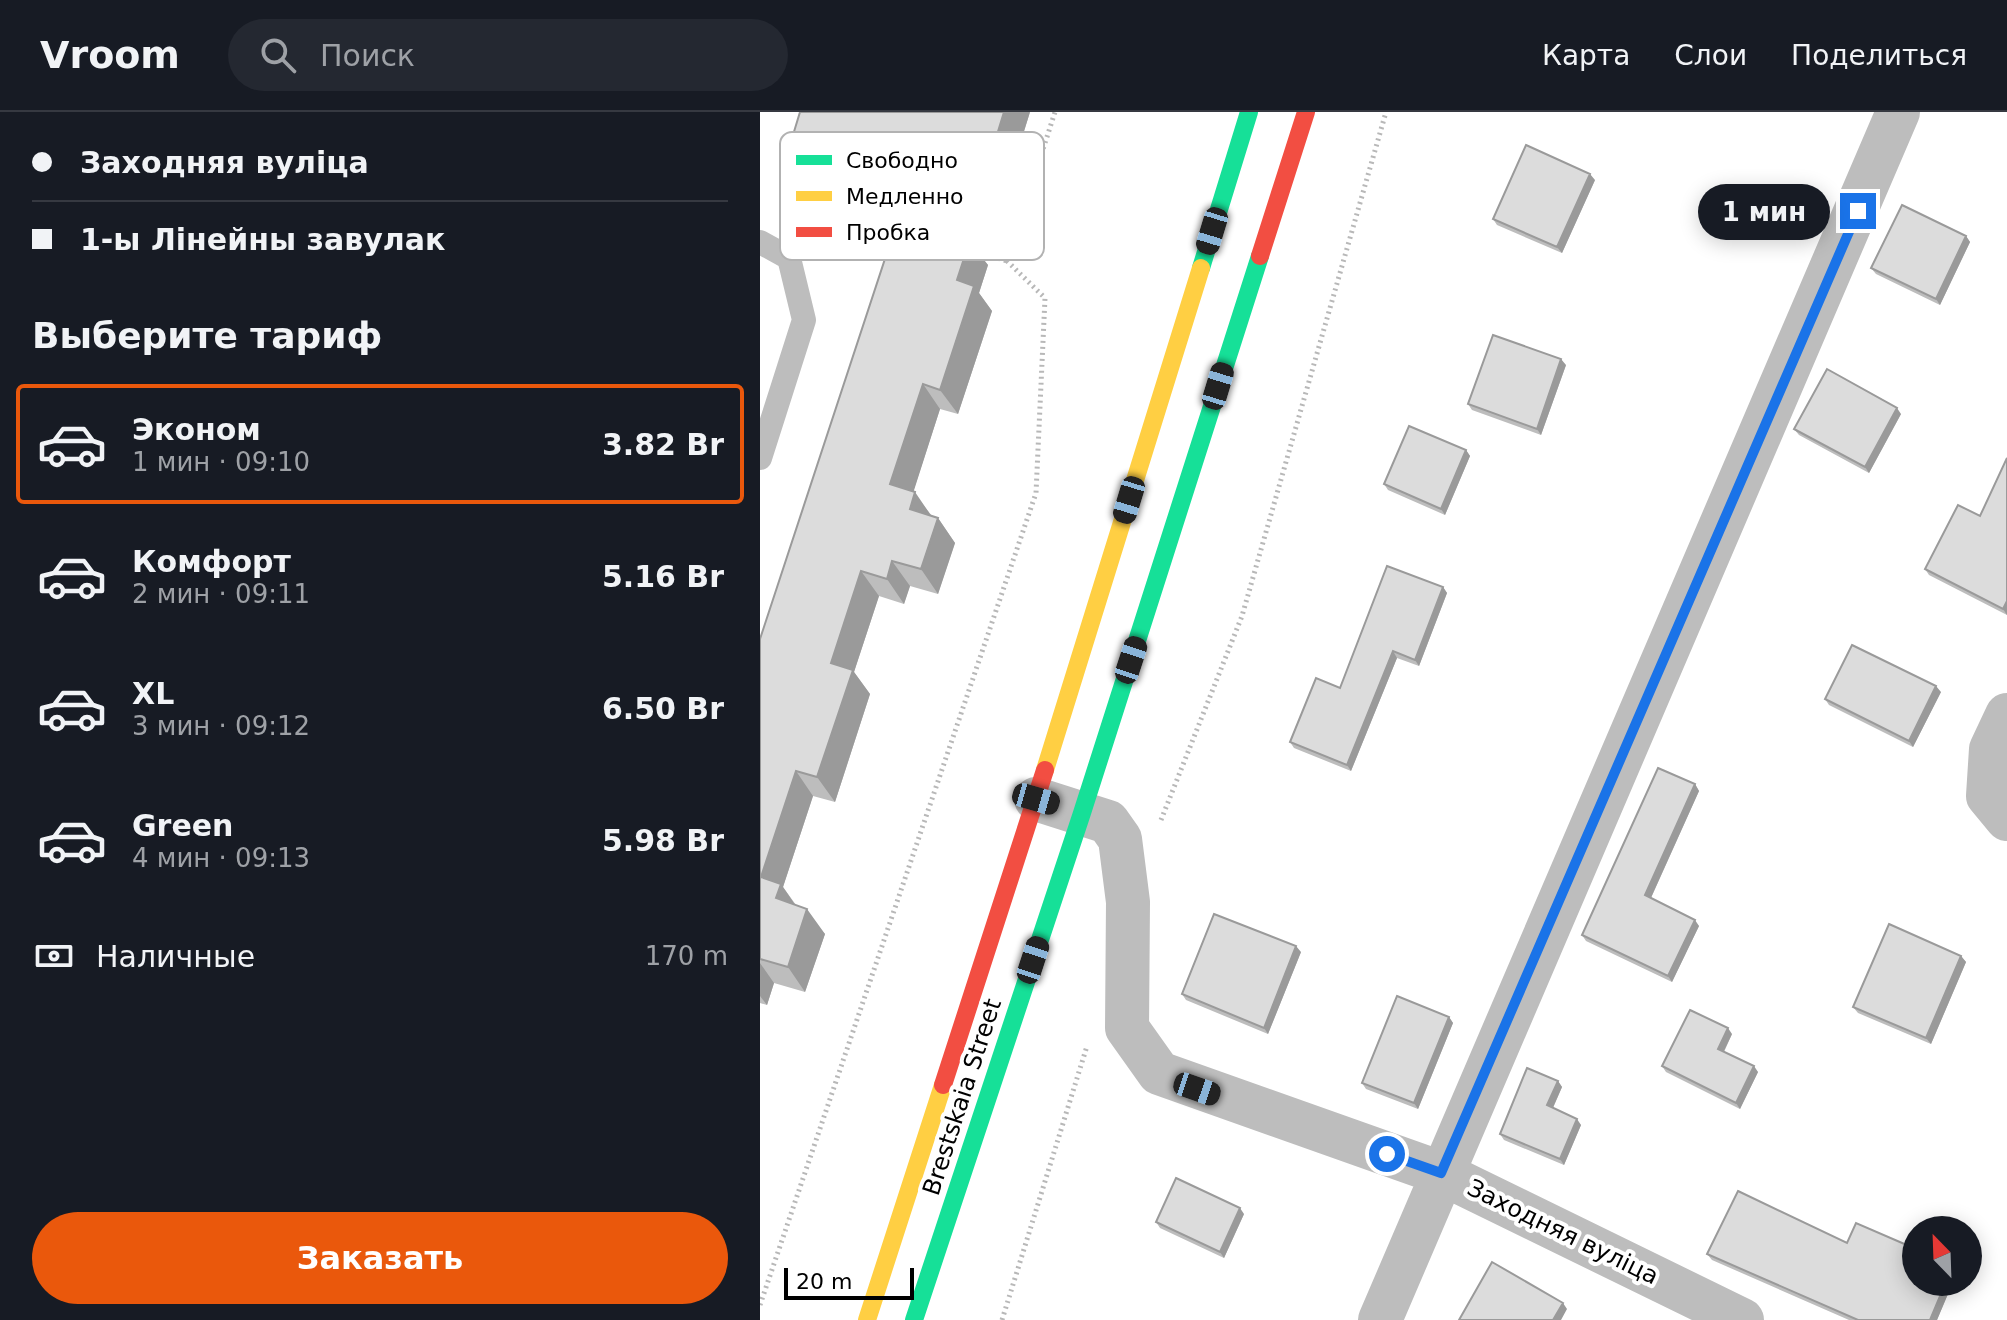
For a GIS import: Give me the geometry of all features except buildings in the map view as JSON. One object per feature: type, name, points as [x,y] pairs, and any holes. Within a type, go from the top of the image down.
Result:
[{"type":"main road","name":"Brestskaia Street","points":[[867,1320],[1036,799],[1249,112]]},
{"type":"main road","name":"Brestskaia Street","points":[[914,1320],[1082,813],[1306,112]]},
{"type":"street","points":[[1380,1320],[1848,235],[1898,112]]},
{"type":"street","points":[[2007,715],[1991,749],[1988,796],[2007,819]]},
{"type":"street","name":"Заходняя вуліца","points":[[1036,799],[1108,822],[1120,839],[1128,902],[1127,1028],[1159,1073],[1441,1173],[1742,1320]]},
{"type":"lane","points":[[760,242],[780,253]]},
{"type":"lane","points":[[760,458],[804,320],[789,260]]},
{"type":"path","points":[[1044,146],[1055,112]]},
{"type":"path","points":[[1156,830],[1242,616],[1386,112]]},
{"type":"path","points":[[760,1305],[1036,493],[1045,298],[1004,260]]},
{"type":"path","points":[[1002,1320],[1089,1039]]},
{"type":"traffic: fast","points":[[1201,268],[1249,112]]},
{"type":"traffic: fast","points":[[914,1320],[1082,813],[1260,256]]},
{"type":"traffic: slow","points":[[1045,770],[1201,268]]},
{"type":"traffic: slow","points":[[867,1320],[943,1085]]},
{"type":"traffic: jam","points":[[1260,256],[1306,112]]},
{"type":"traffic: jam","points":[[943,1085],[1045,770]]},
{"type":"route","points":[[1387,1154],[1441,1173],[1858,211]]}]
